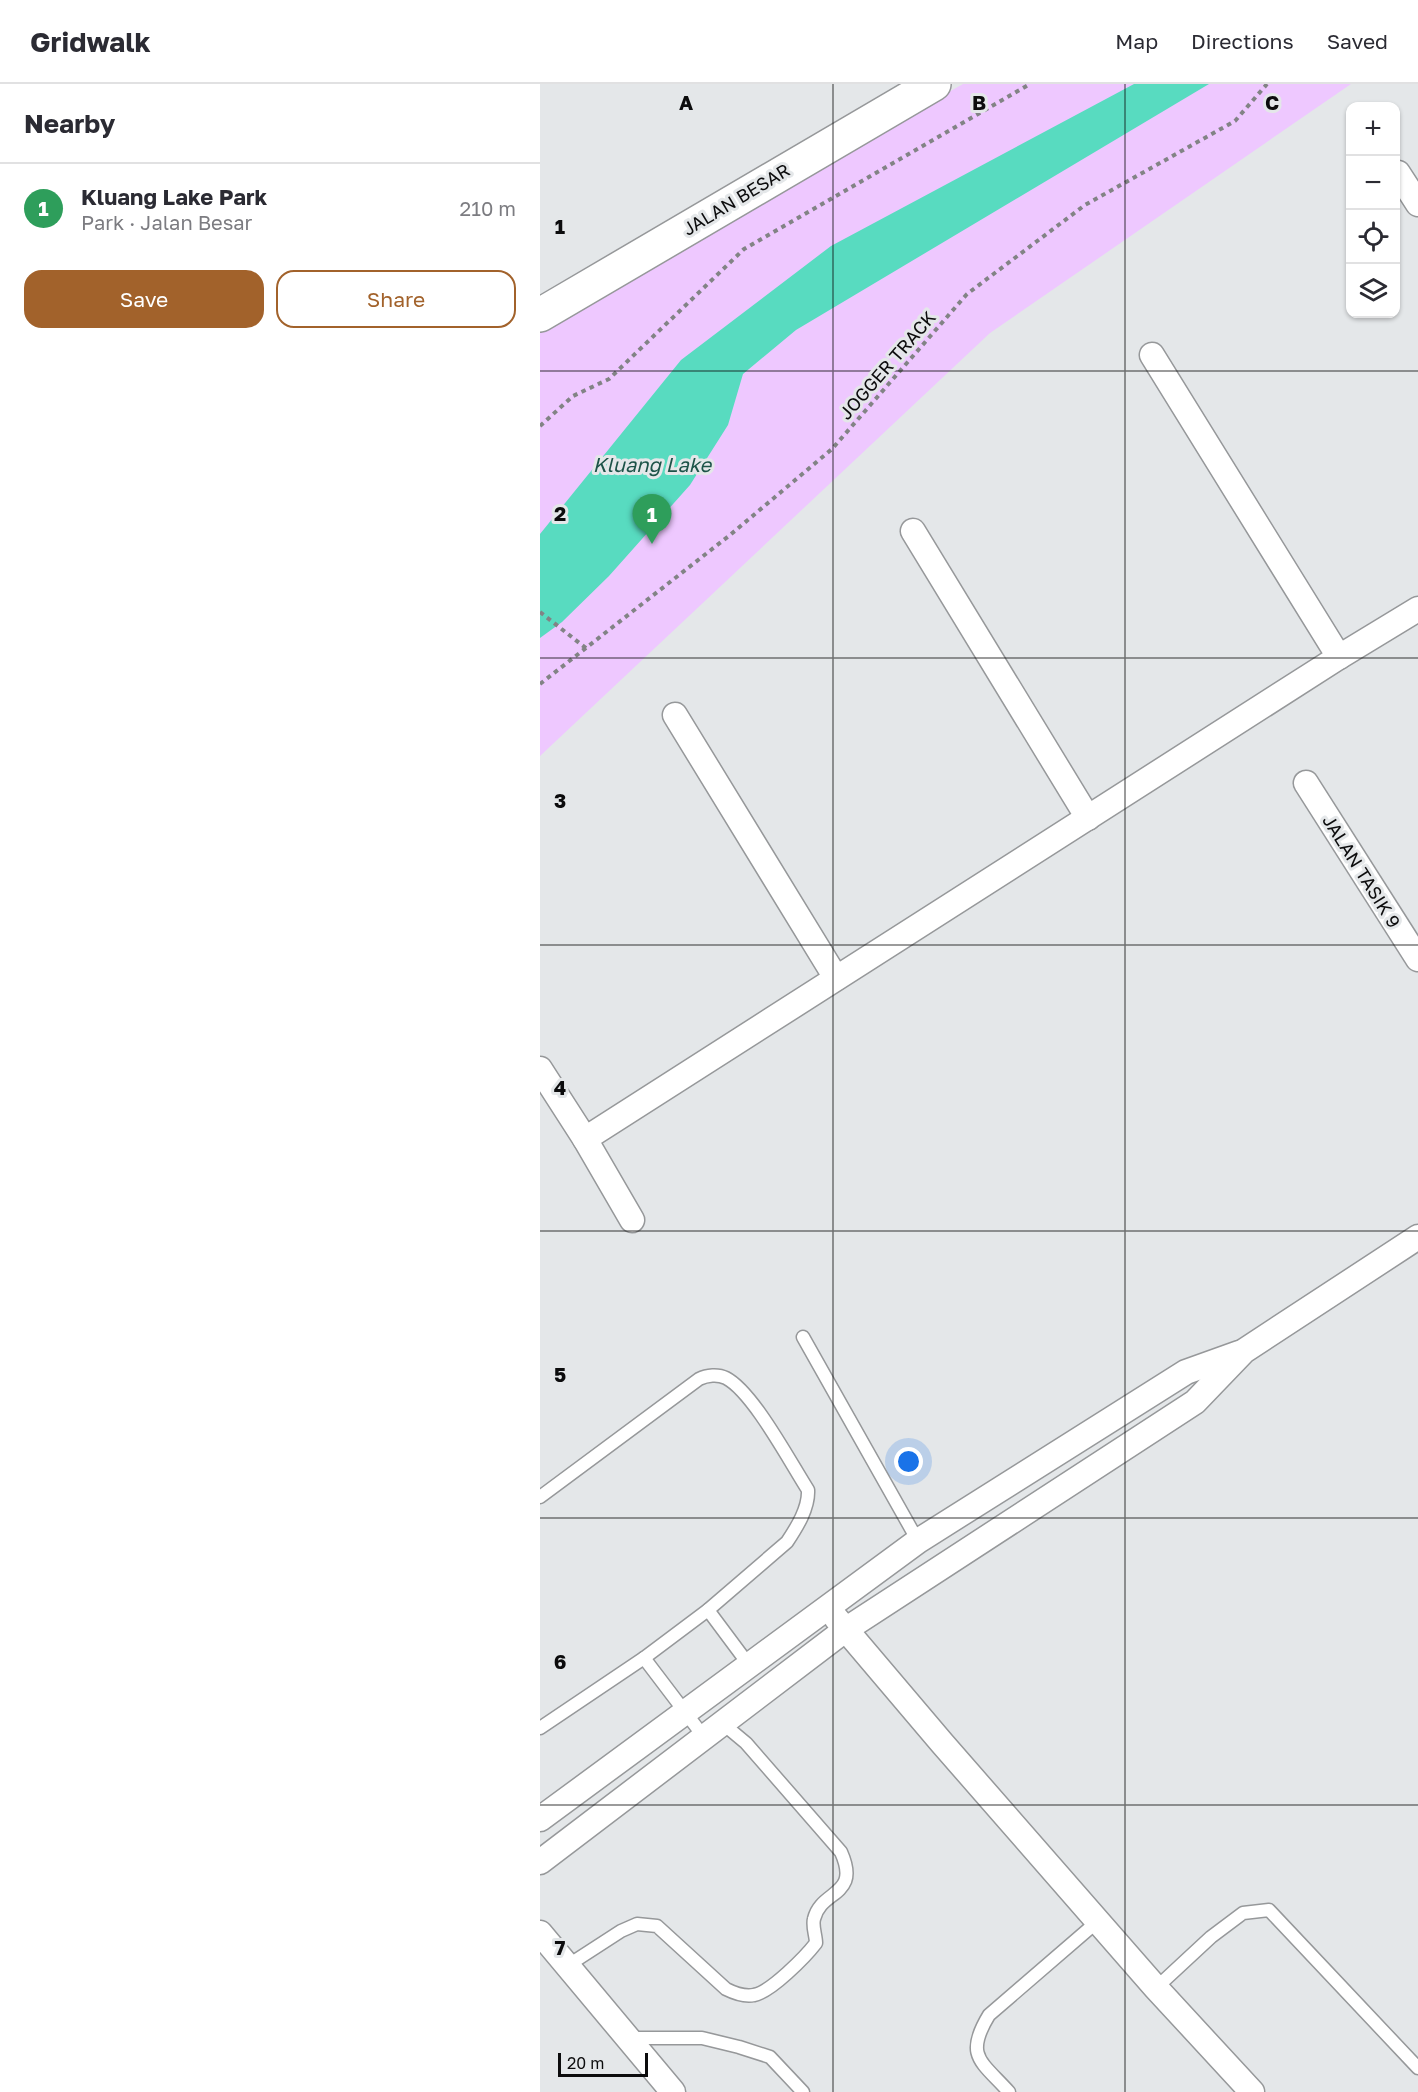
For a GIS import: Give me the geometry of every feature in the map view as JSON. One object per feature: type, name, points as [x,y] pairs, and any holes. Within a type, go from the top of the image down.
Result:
[{"type":"main road","name":"JALAN BESAR","points":[[540,315],[934,84]]},
{"type":"street","points":[[1400,176],[1418,204]]},
{"type":"street","points":[[1152,355],[1339,657]]},
{"type":"street","points":[[913,531],[1088,818]]},
{"type":"street","points":[[585,1139],[1339,657],[1418,609]]},
{"type":"street","points":[[675,715],[836,978]]},
{"type":"street","name":"JALAN TASIK 9","points":[[1306,783],[1418,959]]},
{"type":"street","points":[[540,1069],[585,1139],[632,1220]]},
{"type":"street","points":[[540,1862],[845,1630],[1195,1402],[1244,1351],[1418,1237]]},
{"type":"street","points":[[540,1819],[918,1541],[1186,1372],[1244,1351]]},
{"type":"street","points":[[827,1607],[1156,1988],[1252,2092]]},
{"type":"street","points":[[540,1933],[673,2092]]},
{"type":"lane","points":[[802,1337],[918,1541]]},
{"type":"lane","points":[[540,1497],[699,1379],[714,1376],[728,1379],[749,1398],[808,1490],[809,1500],[787,1542],[708,1610],[644,1658],[540,1728]]},
{"type":"lane","points":[[708,1610],[749,1665]]},
{"type":"lane","points":[[567,1966],[621,1931],[637,1924],[657,1926],[726,1989],[738,1994],[754,1995],[767,1990],[807,1956],[816,1942],[813,1921],[819,1908],[845,1882],[848,1868],[841,1852],[746,1743],[713,1730],[685,1712],[644,1658]]},
{"type":"lane","points":[[1156,1988],[1210,1937],[1243,1913],[1269,1910],[1418,2068]]},
{"type":"lane","points":[[1009,2092],[981,2062],[975,2049],[978,2032],[989,2015],[1098,1921]]},
{"type":"lane","points":[[628,2038],[702,2038],[770,2057],[803,2092]]},
{"type":"path","points":[[540,426],[573,396],[609,379],[744,249],[1030,84]]},
{"type":"path","name":"JOGGER TRACK","points":[[540,684],[730,535],[832,449],[967,294],[1085,205],[1235,122],[1267,84]]},
{"type":"path","points":[[540,612],[586,649]]},
{"type":"shaded area","points":[[963,84],[1351,84],[990,333],[540,756],[540,324]]},
{"type":"water","name":"Kluang Lake","points":[[1134,84],[1209,84],[796,330],[743,374],[728,425],[690,485],[609,576],[562,622],[540,638],[540,534],[681,360],[831,246]]},
{"type":"place","name":"Kluang Lake Park","points":[[652,544]]}]
